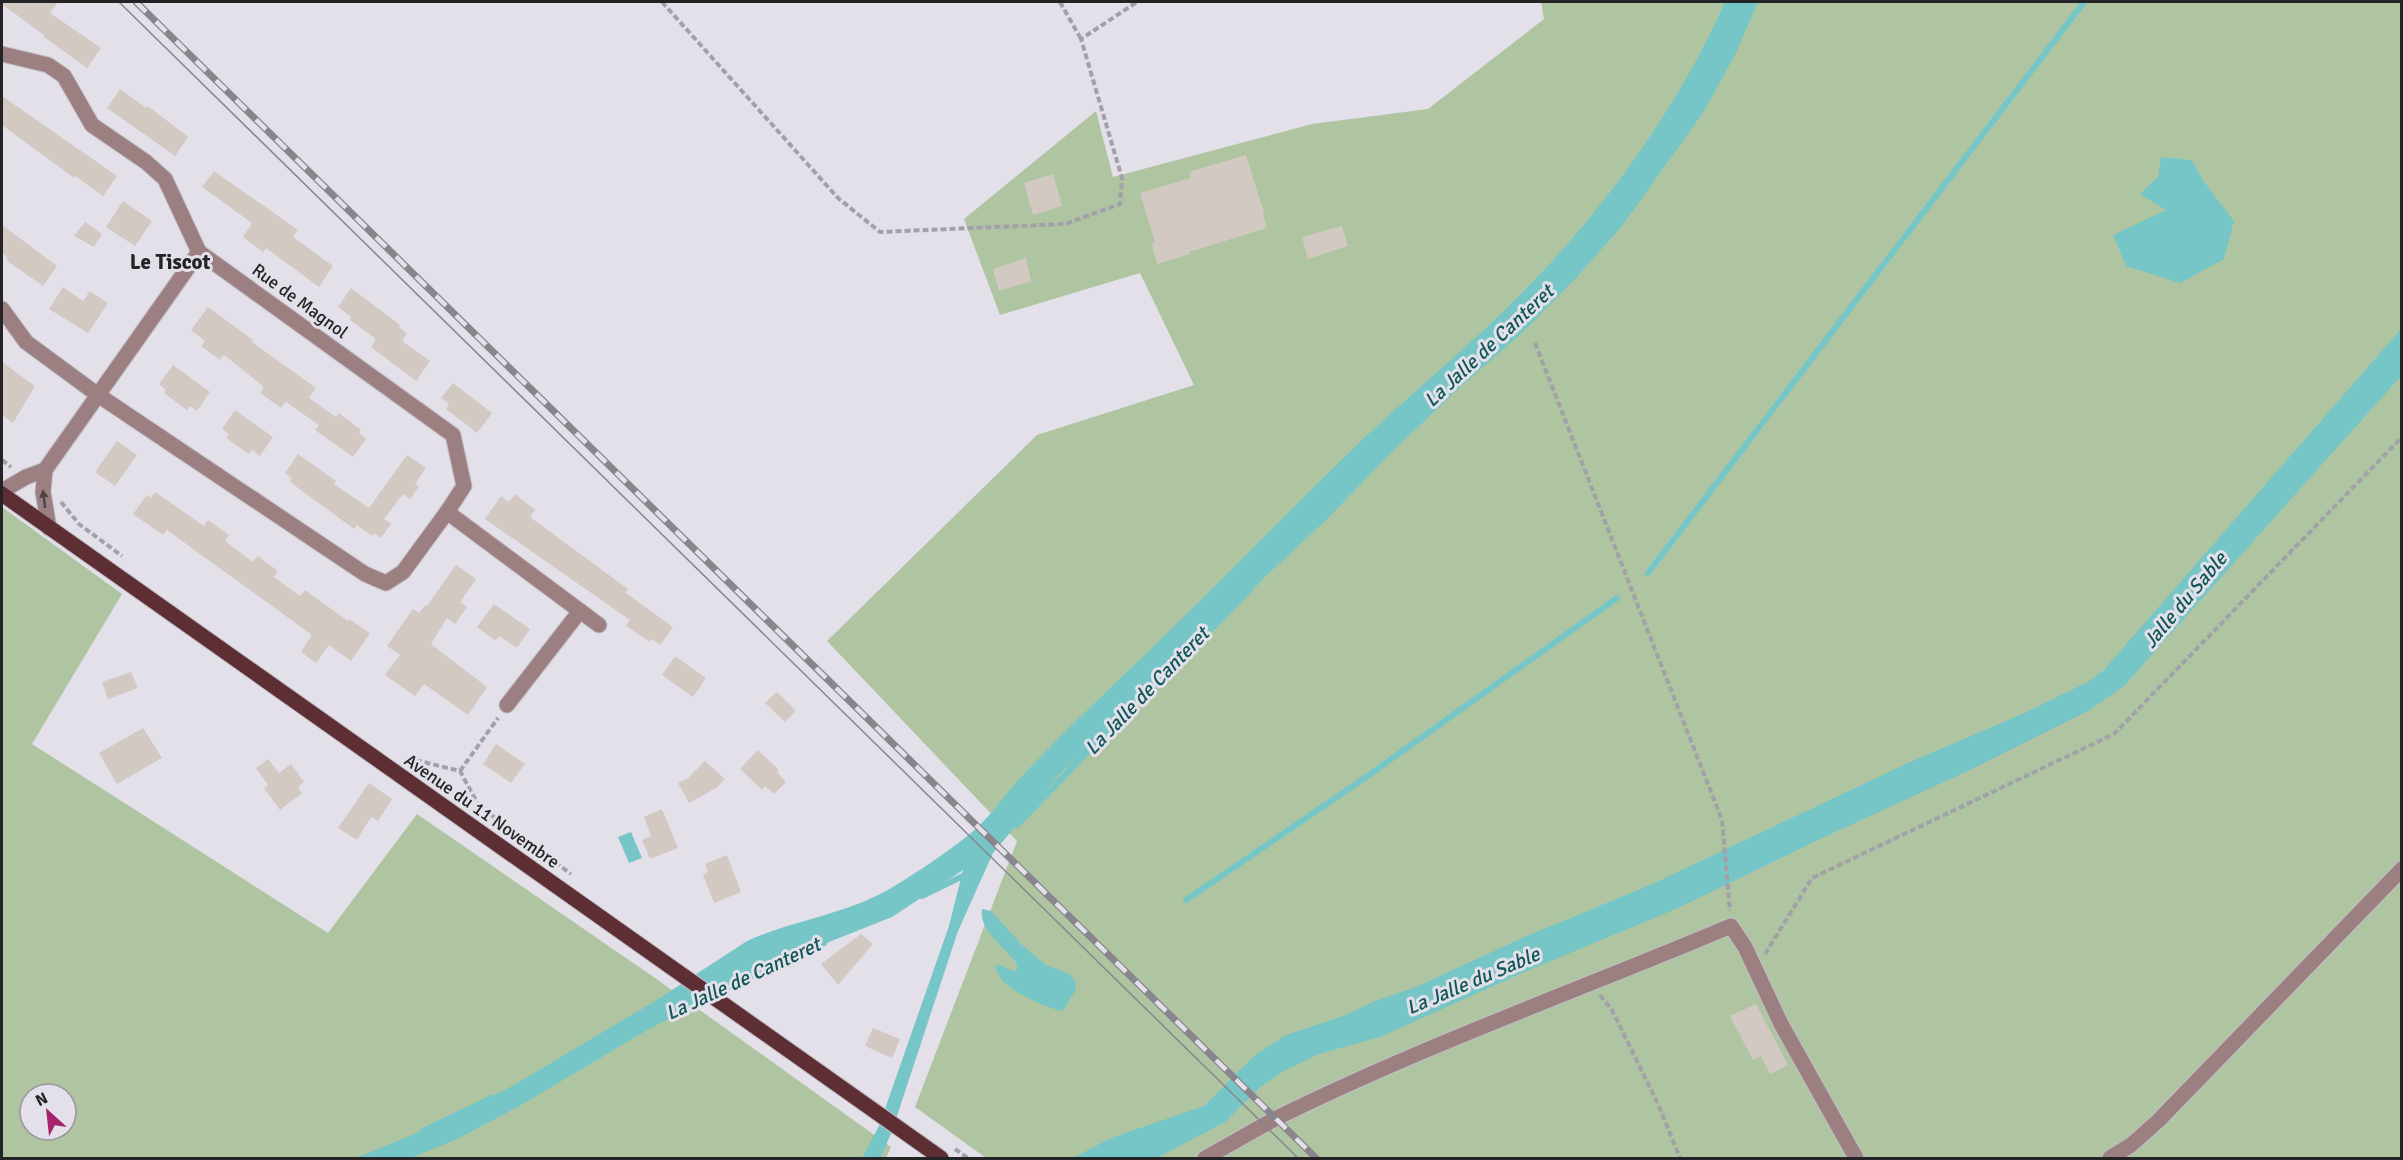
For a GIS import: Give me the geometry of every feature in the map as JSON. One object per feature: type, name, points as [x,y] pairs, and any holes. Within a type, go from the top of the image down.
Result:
[{"type":"main road","name":"Avenue du 11 Novembre","points":[[2,493],[941,1158]]},
{"type":"street","points":[[2,54],[48,65],[64,75],[92,125],[146,162],[165,179],[199,252],[45,470],[43,486],[49,528]]},
{"type":"street","name":"Rue de Magnol","points":[[98,395],[365,574],[386,583],[403,572],[447,512],[464,486],[453,435],[199,252]]},
{"type":"street","points":[[2,309],[26,342],[98,395]]},
{"type":"street","points":[[2,493],[26,477],[45,470]]},
{"type":"street","points":[[447,512],[599,625]]},
{"type":"street","points":[[507,705],[580,611]]},
{"type":"street","points":[[2110,1158],[2131,1145],[2158,1121],[2402,869]]},
{"type":"street","points":[[1205,1158],[1288,1113],[1370,1075],[1477,1028],[1659,957],[1731,926],[1745,947],[1781,1024],[1856,1158]]},
{"type":"path","points":[[662,2],[838,198],[880,232],[1065,224],[1120,204],[1122,178],[1081,39],[1060,2]]},
{"type":"path","points":[[1081,39],[1137,2]]},
{"type":"path","points":[[1535,343],[1722,819],[1731,926]]},
{"type":"path","points":[[1755,970],[1812,878],[2114,734],[2402,437]]},
{"type":"path","points":[[2,460],[26,477]]},
{"type":"path","points":[[43,486],[65,506],[79,524],[125,558]]},
{"type":"path","points":[[460,771],[507,705]]},
{"type":"path","points":[[401,753],[410,760],[460,771],[479,806],[572,874]]},
{"type":"path","points":[[1585,984],[1600,995],[1612,1010],[1658,1104],[1680,1158]]},
{"type":"green space","points":[[1541,2],[2401,2],[2401,1158],[986,1158],[915,1107],[1017,841],[827,641],[1037,435],[1194,385],[1140,273],[1000,315],[964,219],[1096,111],[1113,177],[1312,124],[1428,109],[1544,19]]},
{"type":"green space","points":[[2,507],[122,594],[32,744],[328,933],[417,814],[655,978],[891,1147],[886,1158],[2,1158]]},
{"type":"water","points":[[1725,2],[1758,2],[1735,55],[1703,113],[1622,226],[1576,278],[1522,333],[1459,388],[1393,451],[1325,521],[1265,577],[1222,623],[1060,774],[993,853],[958,931],[891,1134],[880,1158],[862,1158],[879,1126],[949,926],[963,870],[892,917],[732,983],[523,1104],[457,1139],[411,1158],[356,1158],[448,1120],[512,1086],[652,1003],[747,941],[784,927],[842,910],[878,895],[924,867],[970,834],[1074,723],[1361,441],[1520,295],[1581,229],[1636,158],[1661,120],[1706,42]]},
{"type":"water","points":[[2161,157],[2192,160],[2202,179],[2234,221],[2224,259],[2180,283],[2126,266],[2113,235],[2166,210],[2140,194],[2158,177]]},
{"type":"water","points":[[2401,329],[2401,376],[2124,686],[2088,711],[1968,771],[1678,908],[1522,973],[1380,1037],[1319,1054],[1282,1072],[1259,1088],[1225,1122],[1157,1158],[1073,1158],[1111,1138],[1204,1106],[1255,1055],[1286,1035],[1346,1015],[1375,1001],[1416,987],[1520,939],[1650,885],[1910,762],[2022,714],[2088,682],[2104,670]]},
{"type":"water","points":[[631,832],[642,858],[629,863],[618,837]]},
{"type":"water","points":[[982,909],[991,911],[1022,945],[1046,965],[1067,973],[1075,980],[1076,989],[1063,1011],[1025,997],[1002,980],[995,967],[997,964],[1015,972],[1018,965],[984,925]]},
{"type":"building","points":[[2,2],[58,2],[50,13],[101,48],[87,68],[44,37]]},
{"type":"building","points":[[120,89],[146,108],[148,106],[188,137],[175,156],[107,108]]},
{"type":"building","points":[[2,96],[117,176],[103,196],[75,176],[74,178],[2,125]]},
{"type":"building","points":[[1246,155],[1267,228],[1157,264],[1152,244],[1155,242],[1140,193],[1191,178],[1189,172]]},
{"type":"building","points":[[214,171],[298,230],[293,237],[333,266],[319,287],[266,248],[263,252],[243,237],[252,223],[202,187]]},
{"type":"building","points":[[1053,174],[1062,206],[1033,215],[1024,183]]},
{"type":"building","points":[[123,201],[152,221],[135,246],[106,227]]},
{"type":"building","points":[[85,222],[102,234],[94,247],[74,236]]},
{"type":"building","points":[[2,225],[57,266],[43,286],[6,260],[8,258],[2,253]]},
{"type":"building","points":[[1342,226],[1348,246],[1308,259],[1302,237]]},
{"type":"building","points":[[1026,258],[1031,281],[999,291],[993,269]]},
{"type":"building","points":[[63,287],[83,301],[90,291],[108,303],[88,333],[49,309]]},
{"type":"building","points":[[351,288],[400,325],[399,327],[407,334],[402,341],[430,361],[416,381],[371,347],[376,339],[350,320],[351,317],[338,307]]},
{"type":"building","points":[[208,307],[316,388],[309,398],[336,417],[339,413],[361,430],[359,433],[366,439],[353,457],[315,430],[319,425],[286,402],[281,408],[260,393],[264,387],[224,355],[220,360],[201,346],[205,341],[191,330]]},
{"type":"building","points":[[2,362],[35,386],[13,423],[2,415]]},
{"type":"building","points":[[173,365],[210,392],[197,411],[190,406],[187,410],[164,393],[166,390],[159,384]]},
{"type":"building","points":[[453,383],[492,413],[477,433],[446,409],[449,404],[441,398]]},
{"type":"building","points":[[235,410],[273,437],[260,456],[252,450],[249,454],[226,438],[229,434],[222,429]]},
{"type":"building","points":[[117,441],[137,455],[115,486],[95,472]]},
{"type":"building","points":[[298,454],[336,481],[334,484],[369,508],[407,455],[426,468],[415,484],[419,486],[410,499],[403,494],[384,519],[391,524],[381,538],[374,533],[372,536],[357,525],[354,529],[290,482],[292,478],[285,473]]},
{"type":"building","points":[[155,492],[204,526],[208,520],[229,535],[225,541],[253,562],[258,556],[278,571],[274,577],[300,596],[305,590],[348,621],[349,619],[370,633],[351,661],[329,645],[316,663],[301,652],[312,635],[167,530],[163,535],[133,514],[147,495],[151,498]]},
{"type":"building","points":[[515,494],[535,510],[530,517],[628,589],[626,593],[673,627],[660,645],[652,639],[650,642],[626,626],[630,620],[485,519],[501,496],[509,502]]},
{"type":"building","points":[[456,565],[476,579],[460,602],[467,607],[455,624],[447,618],[431,644],[487,687],[468,715],[424,684],[415,696],[385,675],[400,655],[387,646],[413,609],[419,613],[425,605],[427,606]]},
{"type":"building","points":[[494,604],[530,629],[517,648],[499,636],[496,641],[477,627]]},
{"type":"building","points":[[675,656],[706,678],[693,697],[662,675]]},
{"type":"building","points":[[131,672],[138,688],[108,699],[102,682]]},
{"type":"building","points":[[777,692],[796,711],[785,722],[765,703]]},
{"type":"building","points":[[143,728],[162,758],[117,784],[99,753]]},
{"type":"building","points":[[496,744],[525,764],[511,783],[483,764]]},
{"type":"building","points":[[758,750],[779,770],[777,772],[786,782],[774,794],[765,786],[762,790],[740,769]]},
{"type":"building","points":[[268,759],[279,773],[291,764],[304,782],[298,787],[302,793],[280,810],[264,788],[268,785],[256,768]]},
{"type":"building","points":[[705,761],[725,779],[716,788],[689,803],[678,783],[687,779]]},
{"type":"building","points":[[369,783],[392,799],[378,821],[371,817],[357,840],[338,828]]},
{"type":"building","points":[[662,809],[678,848],[650,859],[642,840],[651,836],[644,817]]},
{"type":"building","points":[[727,855],[741,892],[714,903],[703,875],[708,872],[705,864]]},
{"type":"building","points":[[861,934],[873,944],[838,985],[821,964]]},
{"type":"building","points":[[1756,1004],[1788,1065],[1770,1074],[1761,1056],[1753,1060],[1730,1016]]},
{"type":"building","points":[[873,1028],[900,1039],[892,1058],[865,1046]]},
{"type":"waterway","points":[[1648,573],[2084,2]]},
{"type":"waterway","points":[[1186,900],[1359,782],[1617,598]]},
{"type":"waterway","name":"La Jalle de Canteret","points":[[1017,825],[1129,709]]},
{"type":"waterway","name":"La Jalle de Canteret","points":[[922,896],[969,873]]},
{"type":"waterway","name":"La Jalle de Canteret","points":[[713,994],[824,943]]},
{"type":"waterway","name":"La Jalle de Canteret","points":[[423,1131],[492,1098]]},
{"type":"tram line","points":[[119,2],[1298,1158]]},
{"type":"railway","points":[[136,2],[1316,1158]]},
{"type":"district","name":"Le Tiscot","points":[[170,262]]},
{"type":"water label","name":"Jalle du Sable","points":[[2185,600]]},
{"type":"water label","name":"La Jalle du Sable","points":[[1473,981]]}]
